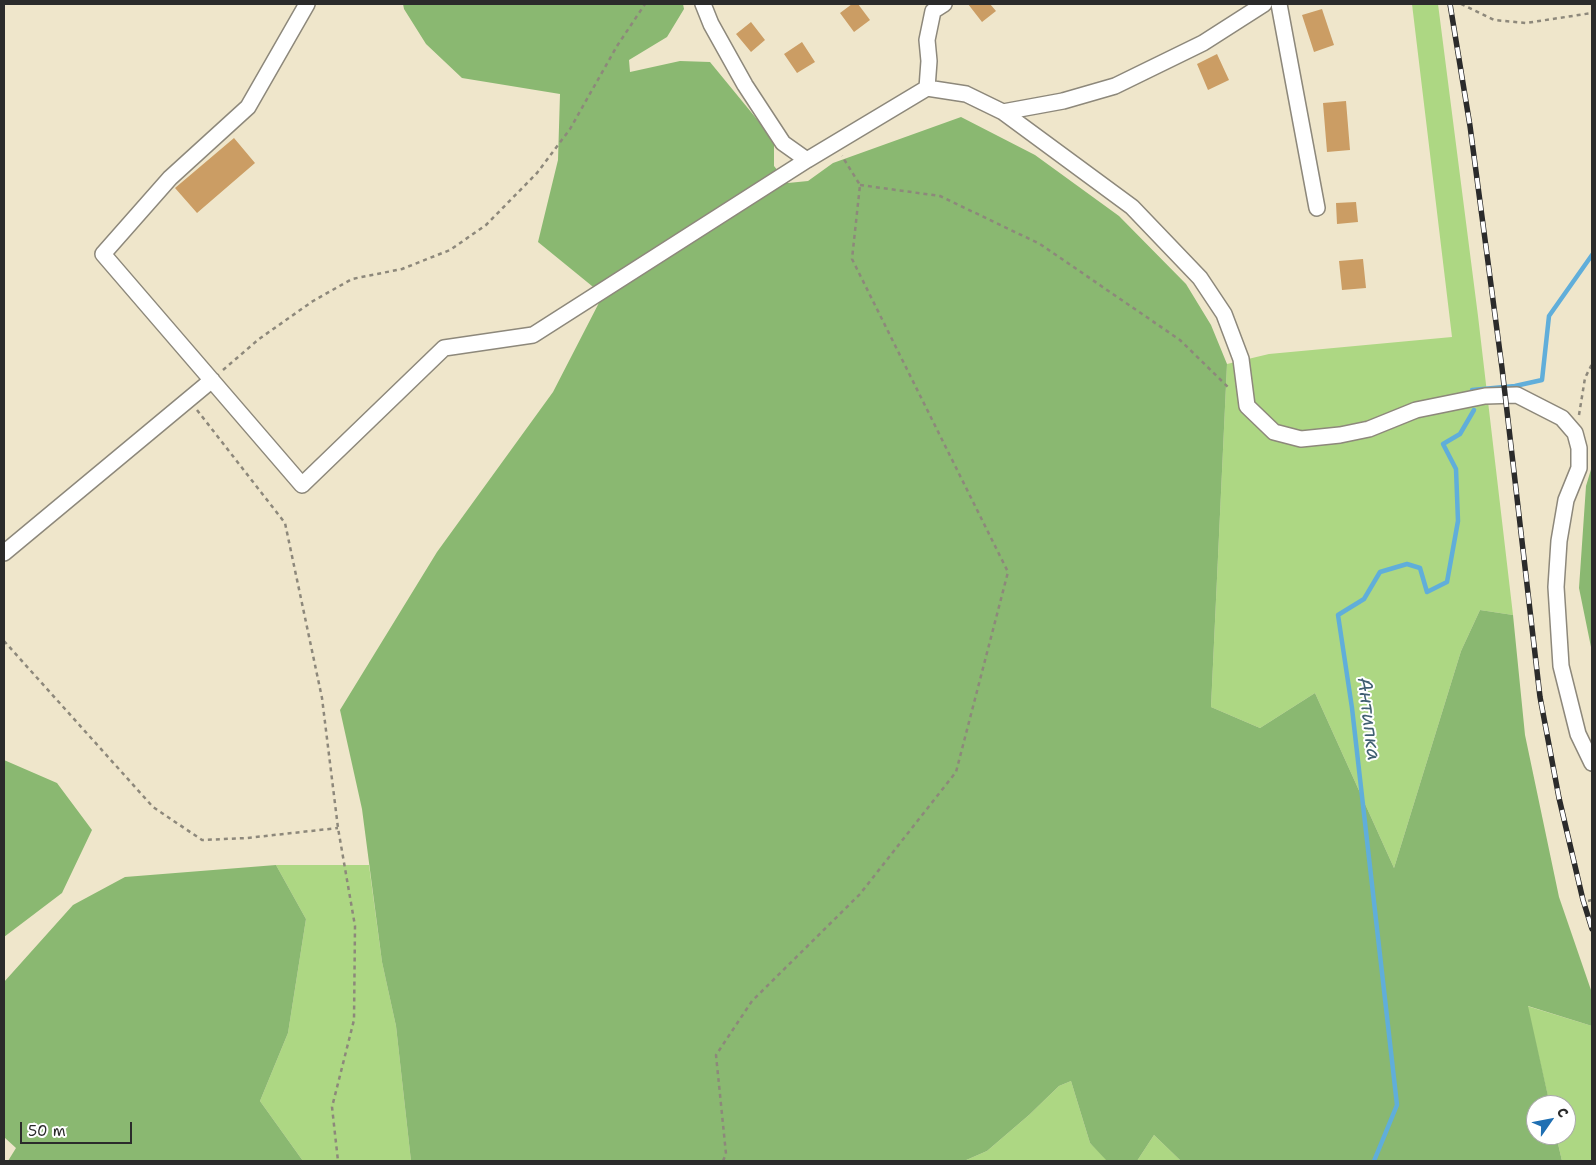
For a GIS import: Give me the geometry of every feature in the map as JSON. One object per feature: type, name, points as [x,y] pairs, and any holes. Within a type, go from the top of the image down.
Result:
[{"type":"street","points":[[307,4],[248,107],[170,178],[103,254],[302,485],[444,348],[533,335],[806,160],[927,88],[966,94],[1003,112],[1132,207],[1200,278],[1224,314],[1241,359],[1247,406],[1274,432],[1301,440],[1340,435],[1369,429],[1416,410],[1485,396],[1518,395],[1562,418],[1576,433],[1580,448],[1579,468],[1566,500],[1559,541],[1556,587],[1561,666],[1578,734],[1592,763]]},
{"type":"street","points":[[703,4],[711,24],[745,84],[783,143],[806,160]]},
{"type":"street","points":[[927,88],[929,61],[927,40],[932,11],[944,4]]},
{"type":"street","points":[[1003,112],[1063,101],[1115,86],[1203,43],[1264,4]]},
{"type":"street","points":[[1279,4],[1317,208]]},
{"type":"street","points":[[4,553],[212,380]]},
{"type":"path","points":[[212,380],[259,338],[313,301],[352,278],[402,269],[450,250],[486,225],[537,173],[570,129],[617,46],[645,4]]},
{"type":"path","points":[[1461,4],[1494,20],[1526,24],[1592,13]]},
{"type":"path","points":[[724,1161],[726,1154],[716,1055],[752,1001],[860,894],[956,772],[1008,572],[852,259],[860,185],[834,144]]},
{"type":"path","points":[[860,185],[940,196],[1040,244],[1180,340],[1247,406]]},
{"type":"path","points":[[1576,433],[1585,378],[1592,364]]},
{"type":"path","points":[[189,400],[285,523],[322,698],[338,828],[356,926],[354,1020],[332,1107],[338,1161]]},
{"type":"path","points":[[4,641],[153,807],[202,840],[247,838],[338,828]]},
{"type":"green space","points":[[403,4],[683,4],[684,9],[667,37],[629,60],[630,72],[680,61],[710,62],[774,140],[774,166],[788,183],[808,181],[833,163],[961,117],[1035,155],[1119,216],[1186,284],[1211,325],[1227,364],[1211,707],[1260,728],[1315,693],[1394,868],[1461,651],[1480,610],[1513,615],[1525,735],[1559,897],[1592,993],[1592,1026],[1528,1006],[1548,1095],[1526,1095],[1526,1145],[1558,1145],[1562,1161],[1181,1161],[1154,1135],[1137,1161],[1107,1161],[1090,1143],[1071,1081],[1059,1086],[987,1151],[964,1161],[411,1161],[396,1026],[382,962],[362,809],[340,710],[437,552],[553,392],[603,295],[538,242],[558,160],[560,94],[462,78],[426,44],[404,9]]},
{"type":"green space","points":[[1412,4],[1438,4],[1478,316],[1513,615],[1480,610],[1461,651],[1394,868],[1315,693],[1260,728],[1211,707],[1227,364],[1269,354],[1452,337]]},
{"type":"green space","points":[[1592,466],[1592,652],[1579,588],[1586,486]]},
{"type":"green space","points":[[4,760],[57,783],[92,830],[62,893],[4,937]]},
{"type":"green space","points":[[276,865],[369,865],[382,962],[396,1026],[411,1161],[303,1161],[260,1101],[288,1033],[306,919]]},
{"type":"green space","points":[[276,865],[306,919],[288,1033],[260,1101],[303,1161],[8,1161],[16,1148],[4,1137],[4,982],[73,905],[125,877]]},
{"type":"green space","points":[[1527,1006],[1592,1026],[1592,1161],[1562,1161],[1558,1145],[1576,1145],[1576,1095],[1548,1095]]},
{"type":"green space","points":[[1071,1081],[1090,1143],[1109,1161],[964,1161],[987,1151],[1059,1086]]},
{"type":"green space","points":[[1154,1135],[1181,1161],[1137,1161]]},
{"type":"building","points":[[852,4],[858,4],[870,20],[854,32],[840,13]]},
{"type":"building","points":[[968,4],[990,4],[996,11],[982,22]]},
{"type":"building","points":[[1322,9],[1334,45],[1314,52],[1302,15]]},
{"type":"building","points":[[751,22],[765,40],[751,52],[736,34]]},
{"type":"building","points":[[802,42],[815,62],[797,73],[784,54]]},
{"type":"building","points":[[1217,54],[1229,80],[1208,90],[1197,64]]},
{"type":"building","points":[[1346,101],[1350,150],[1327,152],[1323,103]]},
{"type":"building","points":[[234,138],[255,163],[197,213],[175,188]]},
{"type":"building","points":[[1356,202],[1358,222],[1337,224],[1336,203]]},
{"type":"building","points":[[1363,259],[1366,288],[1342,290],[1339,261]]},
{"type":"waterway","name":"Антипка","points":[[1472,390],[1515,386],[1542,380],[1549,316],[1592,255]]},
{"type":"waterway","name":"Антипка","points":[[1374,1161],[1397,1105],[1352,708],[1338,615],[1364,599],[1380,572],[1407,564],[1420,568],[1427,592],[1447,582],[1458,521],[1456,469],[1443,444],[1460,434],[1474,410]]},
{"type":"railway","points":[[1450,4],[1470,126],[1502,368],[1540,697],[1559,798],[1583,900],[1592,929]]}]
